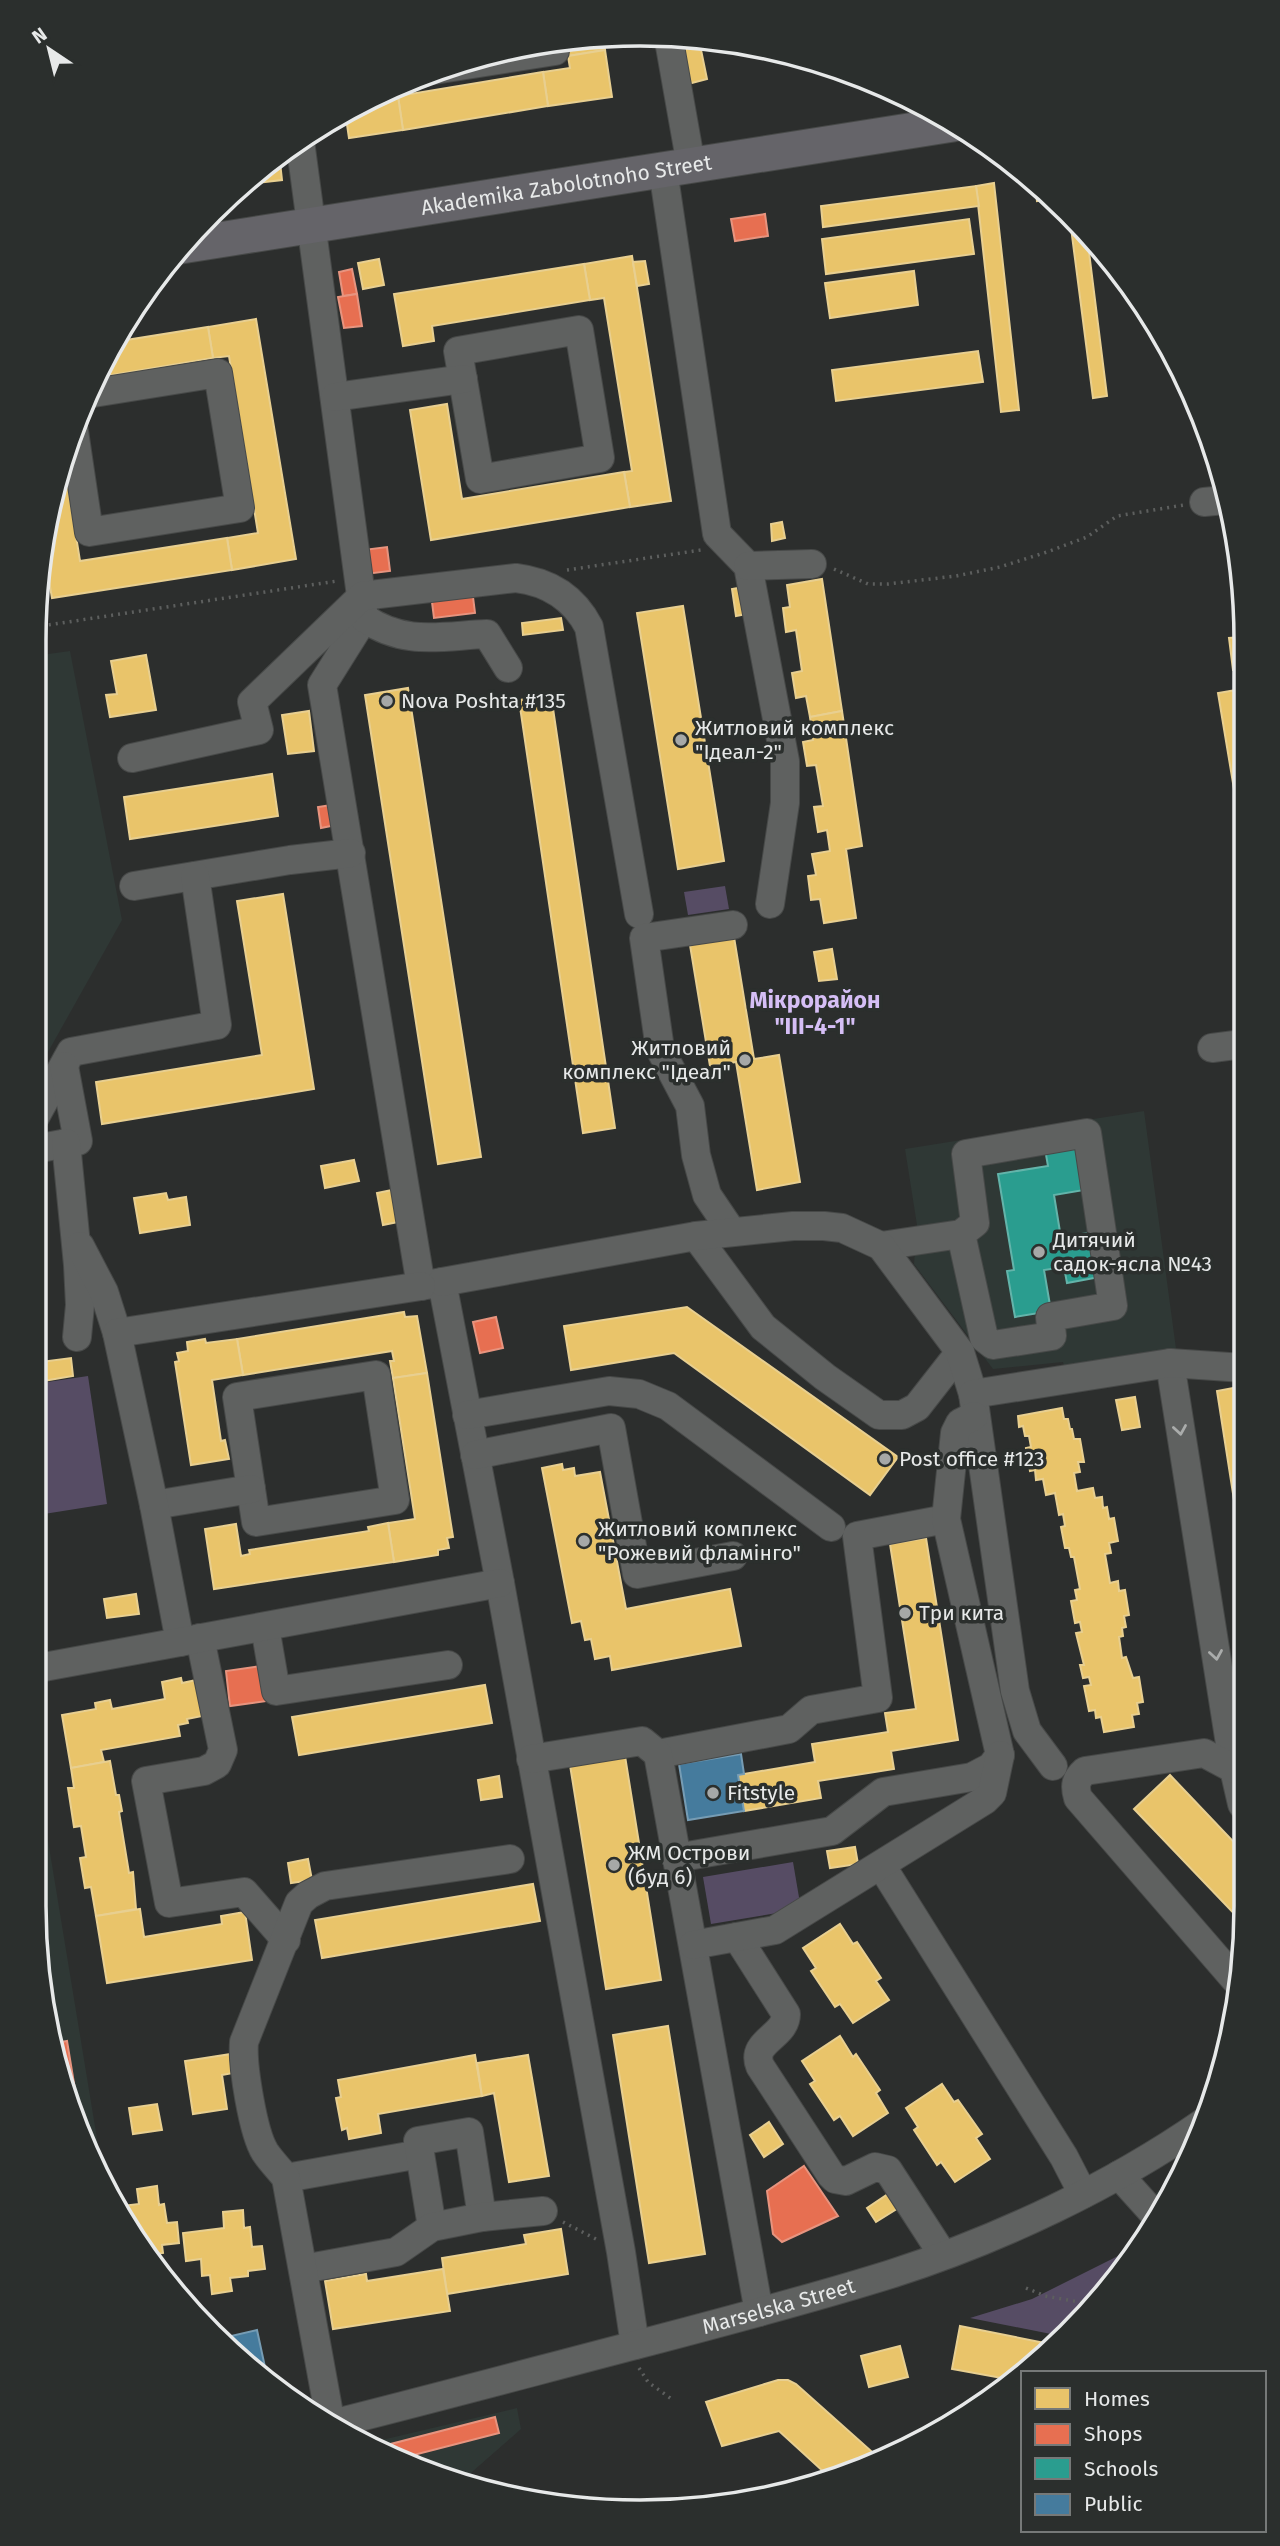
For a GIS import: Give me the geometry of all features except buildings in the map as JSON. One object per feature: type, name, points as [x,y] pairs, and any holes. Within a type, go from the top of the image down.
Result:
[{"type":"main road","name":"Akademika Zabolotnoho Street","points":[[197,244],[939,126]]},
{"type":"street","points":[[669,47],[677,168],[717,534],[748,566],[785,761],[785,803],[770,904]]},
{"type":"street","points":[[302,152],[362,597],[378,628],[400,636],[487,634],[508,668]]},
{"type":"street","points":[[579,330],[600,458],[480,479],[463,379],[458,351],[579,330]]},
{"type":"street","points":[[77,450],[89,532],[240,508],[218,373],[100,392]]},
{"type":"street","points":[[335,397],[463,379]]},
{"type":"street","points":[[748,566],[812,564]]},
{"type":"street","points":[[132,758],[259,730],[252,702],[362,597],[516,578],[531,580],[568,598],[581,612],[589,627],[639,914]]},
{"type":"street","points":[[362,597],[322,685],[431,1284],[467,1415],[500,1583],[621,2252],[635,2345]]},
{"type":"street","points":[[134,887],[351,853]]},
{"type":"street","points":[[46,1098],[71,1052],[217,1025],[195,876]]},
{"type":"street","points":[[732,1232],[707,1195],[696,1155],[690,1106],[660,1049],[644,938],[733,925]]},
{"type":"street","points":[[1212,1048],[1234,1045]]},
{"type":"street","points":[[46,1147],[78,1141],[64,1066]]},
{"type":"street","points":[[881,1246],[961,1234],[975,1223],[966,1154],[1087,1133],[1113,1306],[1050,1317],[1052,1336],[993,1345],[984,1338],[961,1234]]},
{"type":"street","points":[[66,1143],[79,1292],[77,1337]]},
{"type":"street","points":[[117,1333],[431,1284],[696,1236],[793,1226],[824,1226],[842,1228],[881,1246],[960,1352],[973,1405],[1015,1690],[1027,1731],[1053,1766]]},
{"type":"street","points":[[74,1236],[104,1292],[117,1333],[154,1505],[223,1750],[217,1764],[204,1771],[146,1781],[169,1903],[244,1892],[286,1940]]},
{"type":"street","points":[[696,1236],[763,1327],[797,1356],[878,1415],[902,1415],[917,1407],[960,1352]]},
{"type":"street","points":[[1170,1363],[1234,1734]]},
{"type":"street","points":[[693,1945],[775,1930],[985,1800],[992,1793],[1000,1755],[946,1519],[955,1433],[973,1405],[1170,1363],[1234,1367]]},
{"type":"street","points":[[376,1375],[395,1500],[257,1522],[251,1489],[237,1397],[376,1375]]},
{"type":"street","points":[[467,1415],[609,1391],[639,1394],[668,1406],[831,1527]]},
{"type":"street","points":[[475,1455],[611,1428],[638,1574],[733,1556]]},
{"type":"street","points":[[154,1505],[251,1489]]},
{"type":"street","points":[[658,1754],[789,1729],[811,1710],[878,1698],[857,1536],[946,1519]]},
{"type":"street","points":[[46,1667],[500,1583]]},
{"type":"street","points":[[265,1627],[276,1691],[448,1665]]},
{"type":"street","points":[[531,1759],[642,1741],[658,1754],[759,2312]]},
{"type":"street","points":[[1230,1974],[1078,1798],[1075,1789],[1077,1778],[1085,1771],[1204,1753],[1234,1766]]},
{"type":"street","points":[[676,1858],[832,1831],[883,1792],[972,1777],[991,1767],[1000,1755]]},
{"type":"street","points":[[328,2411],[286,2178],[263,2150],[248,2094],[244,2042],[299,1903],[316,1890],[510,1859]]},
{"type":"street","points":[[881,1865],[1064,2157],[1083,2194]]},
{"type":"street","points":[[737,1937],[786,2014],[785,2025],[760,2050],[757,2056],[760,2066],[831,2175],[835,2179],[846,2181],[875,2167],[888,2170],[943,2255]]},
{"type":"street","name":"Marselska Street","points":[[344,2421],[893,2274],[988,2238],[1083,2194],[1190,2131]]},
{"type":"street","points":[[432,2227],[418,2141],[469,2132],[482,2217]]},
{"type":"street","points":[[286,2178],[420,2154]]},
{"type":"street","points":[[1119,2175],[1151,2210]]},
{"type":"street","points":[[303,2269],[396,2252],[432,2227],[482,2217],[542,2211]]},
{"type":"path","points":[[812,564],[839,570],[868,584],[956,576],[1000,567],[1087,537],[1117,516],[1215,501]]},
{"type":"path","points":[[556,572],[729,545]]},
{"type":"path","points":[[46,626],[362,597]]},
{"type":"path","points":[[542,2211],[621,2252]]},
{"type":"path","points":[[1026,2288],[1045,2296],[1083,2303]]},
{"type":"path","points":[[635,2345],[638,2367],[648,2382],[673,2400]]},
{"type":"shaded area","points":[[70,651],[122,920],[46,1056],[46,654]]},
{"type":"shaded area","points":[[725,886],[729,909],[688,915],[684,892]]},
{"type":"shaded area","name":"Дитячий садок-ясла №43","points":[[1144,1111],[1177,1356],[1066,1373],[1063,1362],[993,1369],[914,1264],[917,1225],[905,1149]]},
{"type":"shaded area","points":[[88,1376],[107,1504],[46,1514],[46,1382]]},
{"type":"shaded area","points":[[46,1828],[99,2152],[77,2097],[57,2022],[47,1945]]},
{"type":"shaded area","points":[[793,1862],[801,1909],[711,1924],[703,1877]]},
{"type":"shaded area","points":[[1163,2188],[1142,2223],[1133,2209]]},
{"type":"shaded area","points":[[1121,2254],[1087,2298],[1052,2334],[970,2318],[1032,2299]]},
{"type":"shaded area","points":[[517,2408],[521,2429],[469,2475],[380,2440]]},
{"type":"place","name":"Nova Poshta #135","points":[[387,701]]},
{"type":"place","name":"Житловий комплекс \"Ідеал-2\"","points":[[681,740]]},
{"type":"place","name":"Житловий комплекс \"Ідеал\"","points":[[745,1060]]},
{"type":"place","name":"Дитячий садок-ясла №43","points":[[1039,1252]]},
{"type":"place","name":"Post office #123","points":[[885,1459]]},
{"type":"place","name":"Житловий комплекс \"Рожевий фламінго\"","points":[[584,1541]]},
{"type":"place","name":"Три кита","points":[[905,1613]]},
{"type":"place","name":"Fitstyle","points":[[713,1793]]},
{"type":"place","name":"ЖМ Острови (буд 6)","points":[[614,1865]]},
{"type":"district","name":"Мікрорайон \"ІІІ-4-1\"","points":[[815,1013]]}]
